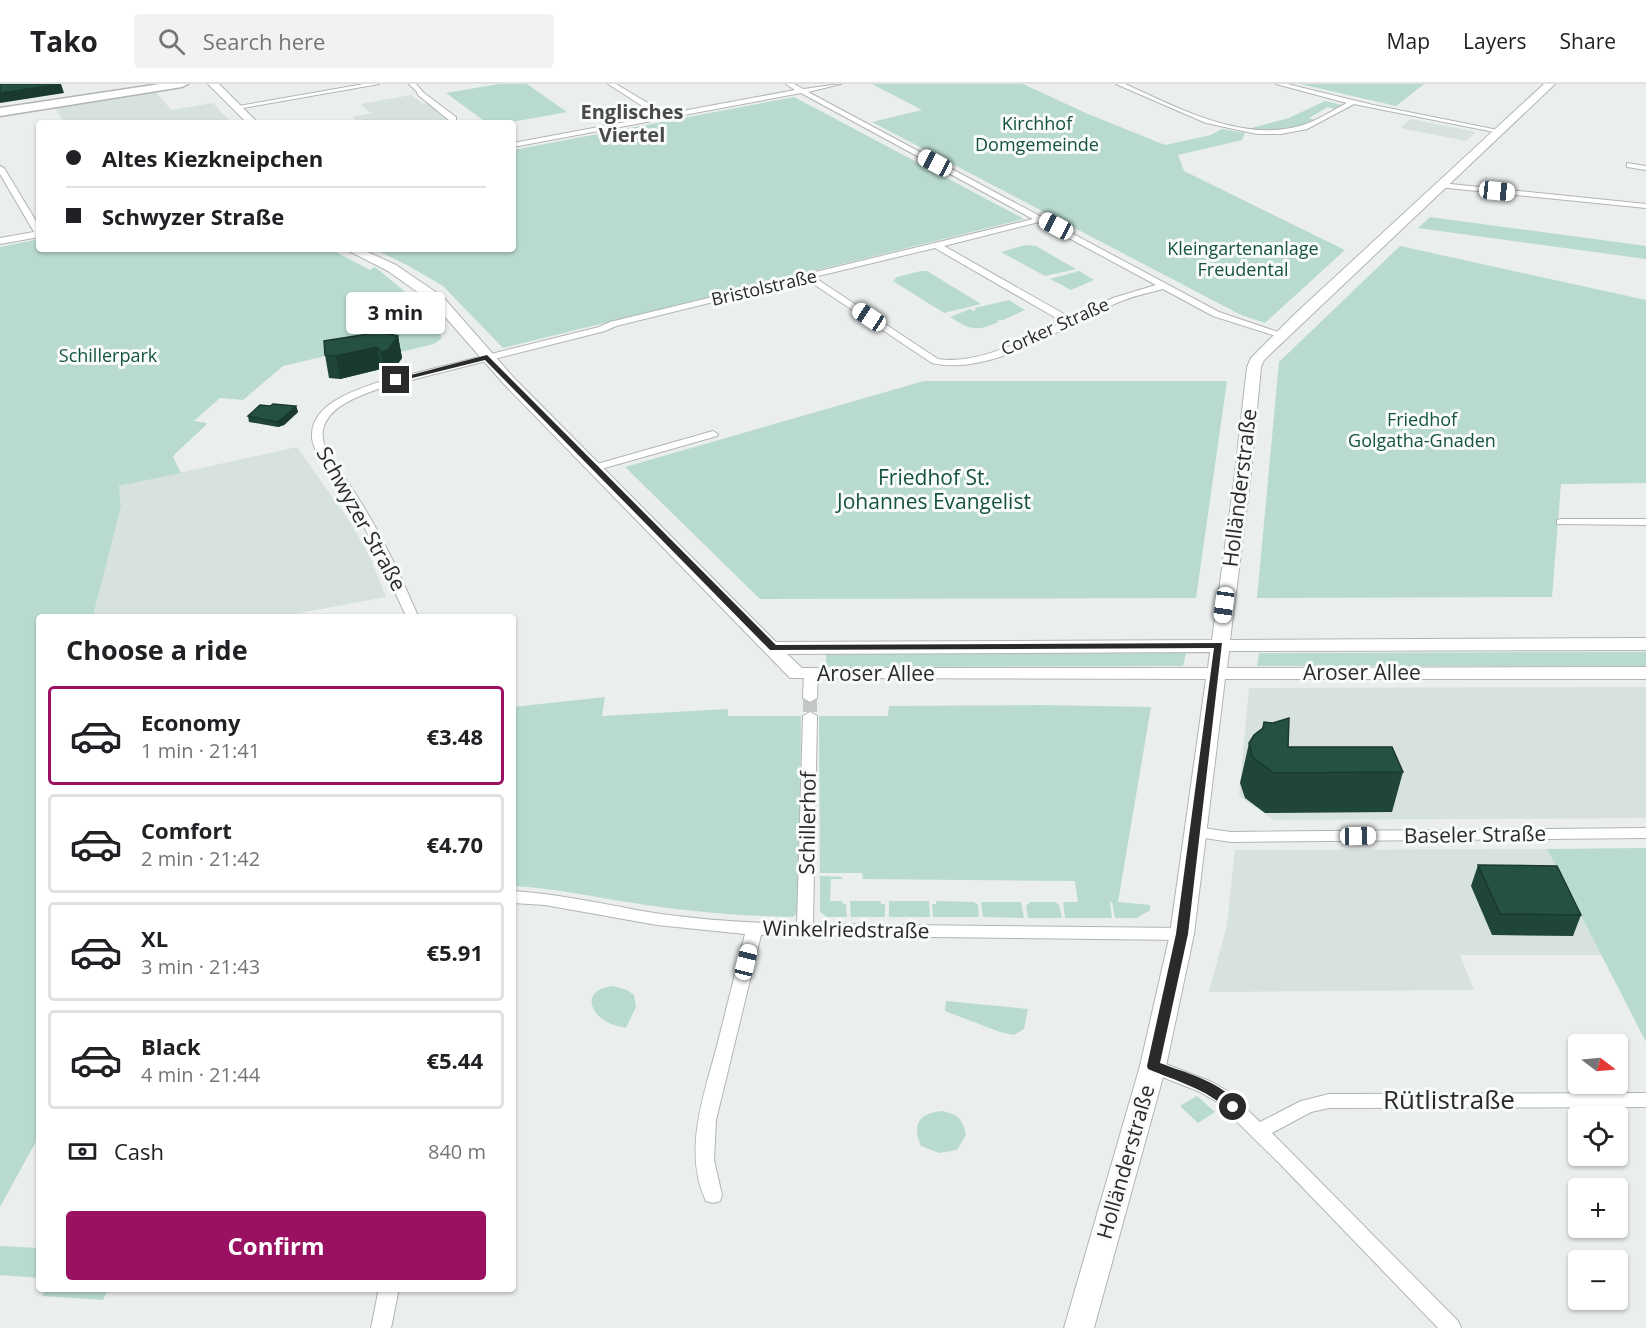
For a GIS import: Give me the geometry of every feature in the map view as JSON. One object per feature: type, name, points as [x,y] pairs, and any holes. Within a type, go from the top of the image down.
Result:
[{"type":"main road","points":[[0,110],[155,84]]},
{"type":"main road","points":[[213,84],[250,120]]},
{"type":"main road","name":"Holländerstraße","points":[[1079,1328],[1153,1066],[1182,934],[1242,482],[1254,367],[1258,358],[1282,335],[1550,84]]},
{"type":"main road","points":[[0,110],[174,85]]},
{"type":"main road","points":[[358,252],[383,263],[426,290],[449,311],[487,357],[773,648]]},
{"type":"main road","name":"Aroser Allee","points":[[773,648],[1646,644]]},
{"type":"main road","name":"Aroser Allee","points":[[773,648],[797,674],[1646,673]]},
{"type":"street","points":[[237,107],[376,84]]},
{"type":"street","points":[[412,84],[422,92],[420,94],[453,119]]},
{"type":"street","points":[[611,84],[664,116]]},
{"type":"street","points":[[789,84],[1216,314],[1282,335]]},
{"type":"street","points":[[516,144],[838,84]]},
{"type":"street","points":[[1119,84],[1207,122],[1249,130],[1286,131],[1304,127],[1353,102]]},
{"type":"street","points":[[1278,84],[1353,102],[1499,131]]},
{"type":"street","points":[[1630,165],[1646,168]]},
{"type":"street","points":[[0,168],[36,228]]},
{"type":"street","points":[[1441,185],[1646,206]]},
{"type":"street","name":"Bristolstraße","points":[[487,357],[808,278],[864,261],[1042,219]]},
{"type":"street","points":[[0,241],[36,234]]},
{"type":"street","points":[[937,245],[1069,321]]},
{"type":"street","name":"Corker Straße","points":[[808,278],[920,351],[944,364],[960,364],[998,352],[1120,299],[1165,286]]},
{"type":"street","name":"Schwyzer Straße","points":[[411,614],[383,549],[357,503],[318,445],[316,437],[318,428],[330,410],[364,390],[487,357]]},
{"type":"street","points":[[594,468],[713,434]]},
{"type":"street","points":[[1561,522],[1646,522]]},
{"type":"street","points":[[810,698],[811,674]]},
{"type":"street","name":"Schillerhof","points":[[806,929],[810,716]]},
{"type":"street","name":"Baseler Straße","points":[[1196,832],[1231,837],[1646,833]]},
{"type":"street","name":"Winkelriedstraße","points":[[516,897],[545,899],[657,919],[754,929],[1182,934]]},
{"type":"street","points":[[713,1195],[705,1160],[707,1120],[754,929]]},
{"type":"street","points":[[1153,1066],[1206,1087],[1223,1097],[1451,1328]]},
{"type":"street","name":"Rütlistraße","points":[[1259,1131],[1307,1106],[1329,1101],[1646,1100]]},
{"type":"street","points":[[381,1328],[388,1292]]},
{"type":"shaded area","points":[[156,92],[171,110],[213,103],[229,120],[63,120],[55,108]]},
{"type":"shaded area","points":[[411,95],[423,104],[429,103],[450,120],[356,120],[352,117],[371,113],[360,104]]},
{"type":"shaded area","points":[[1411,119],[1475,133],[1466,141],[1400,128]]},
{"type":"shaded area","points":[[297,447],[352,525],[371,559],[386,597],[294,614],[94,614],[121,507],[119,486]]},
{"type":"shaded area","points":[[1646,687],[1646,818],[1274,820],[1239,796],[1249,688]]},
{"type":"shaded area","points":[[1547,849],[1602,955],[1460,955],[1474,990],[1209,992],[1227,925],[1235,850]]},
{"type":"green space","points":[[499,84],[527,84],[567,112],[516,121],[483,120],[446,93]]},
{"type":"green space","name":"Kleingartenanlage Freudental","points":[[872,84],[1023,84],[1088,114],[1165,145],[1211,135],[1222,129],[1245,133],[1242,140],[1178,155],[1184,171],[1345,250],[1265,323],[1241,315],[872,122],[922,110]]},
{"type":"green space","points":[[1300,84],[1424,84],[1396,106]]},
{"type":"green space","points":[[794,97],[1024,219],[503,348],[443,286],[380,252],[516,252],[516,149]]},
{"type":"green space","points":[[1325,101],[1342,105],[1335,109],[1328,107],[1309,118],[1315,120],[1307,124],[1290,128],[1247,129],[1289,118]]},
{"type":"green space","points":[[1430,217],[1646,246],[1646,259],[1418,228]]},
{"type":"green space","name":"Schillerpark","points":[[36,240],[36,252],[336,252],[370,270],[375,267],[422,306],[442,338],[434,344],[401,352],[390,341],[283,366],[243,400],[220,398],[194,421],[207,423],[173,457],[181,473],[119,486],[121,507],[94,614],[36,614],[36,1141],[0,1207],[0,247]]},
{"type":"green space","points":[[1025,245],[1036,246],[1076,269],[1045,276],[1001,252]]},
{"type":"green space","name":"Friedhof Golgatha-Gnaden","points":[[1400,246],[1646,300],[1646,483],[1561,484],[1552,597],[1257,598],[1279,362]]},
{"type":"green space","points":[[927,271],[981,304],[944,313],[893,281],[897,277]]},
{"type":"green space","points":[[1079,271],[1094,280],[1071,290],[1050,279]]},
{"type":"green space","points":[[1009,300],[1025,310],[984,327],[968,327],[950,317],[970,309],[973,311],[976,310],[975,308]]},
{"type":"green space","name":"Friedhof St. Johannes Evangelist","points":[[924,381],[1227,381],[1196,598],[760,599],[625,467]]},
{"type":"green space","points":[[1646,652],[1646,666],[1257,666],[1259,653]]},
{"type":"green space","points":[[1186,653],[1183,666],[826,667],[826,654]]},
{"type":"green space","points":[[605,697],[602,716],[728,709],[728,716],[801,716],[799,911],[793,917],[751,916],[648,905],[556,890],[516,886],[516,707]]},
{"type":"green space","points":[[889,706],[1151,707],[1118,902],[1150,905],[1150,910],[1137,918],[1115,918],[1112,902],[1110,902],[1112,918],[1065,918],[1063,902],[1078,902],[1075,881],[863,879],[862,873],[820,873],[819,716],[888,716]]},
{"type":"green space","points":[[1646,848],[1646,1042],[1547,849]]},
{"type":"green space","points":[[820,876],[842,877],[842,879],[831,879],[830,901],[842,901],[846,904],[847,917],[827,917],[820,912]]},
{"type":"green space","points":[[850,901],[881,901],[881,904],[885,904],[885,917],[851,917]]},
{"type":"green space","points":[[889,901],[929,901],[930,917],[889,917]]},
{"type":"green space","points":[[936,901],[974,902],[978,905],[979,917],[933,917],[932,904],[936,904]]},
{"type":"green space","points":[[981,902],[1021,902],[1024,918],[983,917]]},
{"type":"green space","points":[[1029,902],[1055,902],[1059,905],[1062,918],[1028,918],[1026,905]]},
{"type":"green space","points":[[613,986],[627,990],[634,995],[636,1007],[626,1028],[604,1020],[592,1004],[594,994],[605,987]]},
{"type":"green space","points":[[946,1001],[1028,1009],[1024,1029],[1014,1035],[1000,1032],[945,1011]]},
{"type":"green space","points":[[1197,1096],[1215,1112],[1198,1123],[1180,1106]]},
{"type":"green space","points":[[941,1111],[955,1115],[963,1124],[966,1135],[957,1150],[939,1153],[921,1146],[918,1139],[917,1126],[922,1118]]},
{"type":"green space","points":[[0,1246],[36,1248],[36,1278],[0,1275]]},
{"type":"green space","points":[[44,1292],[107,1292],[103,1300],[42,1296]]},
{"type":"building","points":[[0,84],[61,84],[0,93]]},
{"type":"building","points":[[381,332],[398,336],[388,350],[381,352],[377,347],[336,356],[325,355],[324,341]]},
{"type":"building","points":[[260,405],[296,406],[277,422],[248,416]]},
{"type":"building","points":[[1289,718],[1288,747],[1392,747],[1403,772],[1274,773],[1253,758],[1249,743],[1254,735],[1263,728],[1264,722],[1273,723]]},
{"type":"building","points":[[1478,865],[1557,866],[1581,915],[1500,914]]},
{"type":"tunnel","points":[[810,698],[810,716]]},
{"type":"district","name":"Englisches Viertel","points":[[632,124]]},
{"type":"route","points":[[396,380],[487,357],[612,487],[773,648],[1219,645],[1182,934],[1153,1066],[1206,1087],[1223,1097],[1233,1107]]},
{"type":"park label","name":"Kirchhof Domgemeinde","points":[[1037,134]]}]
